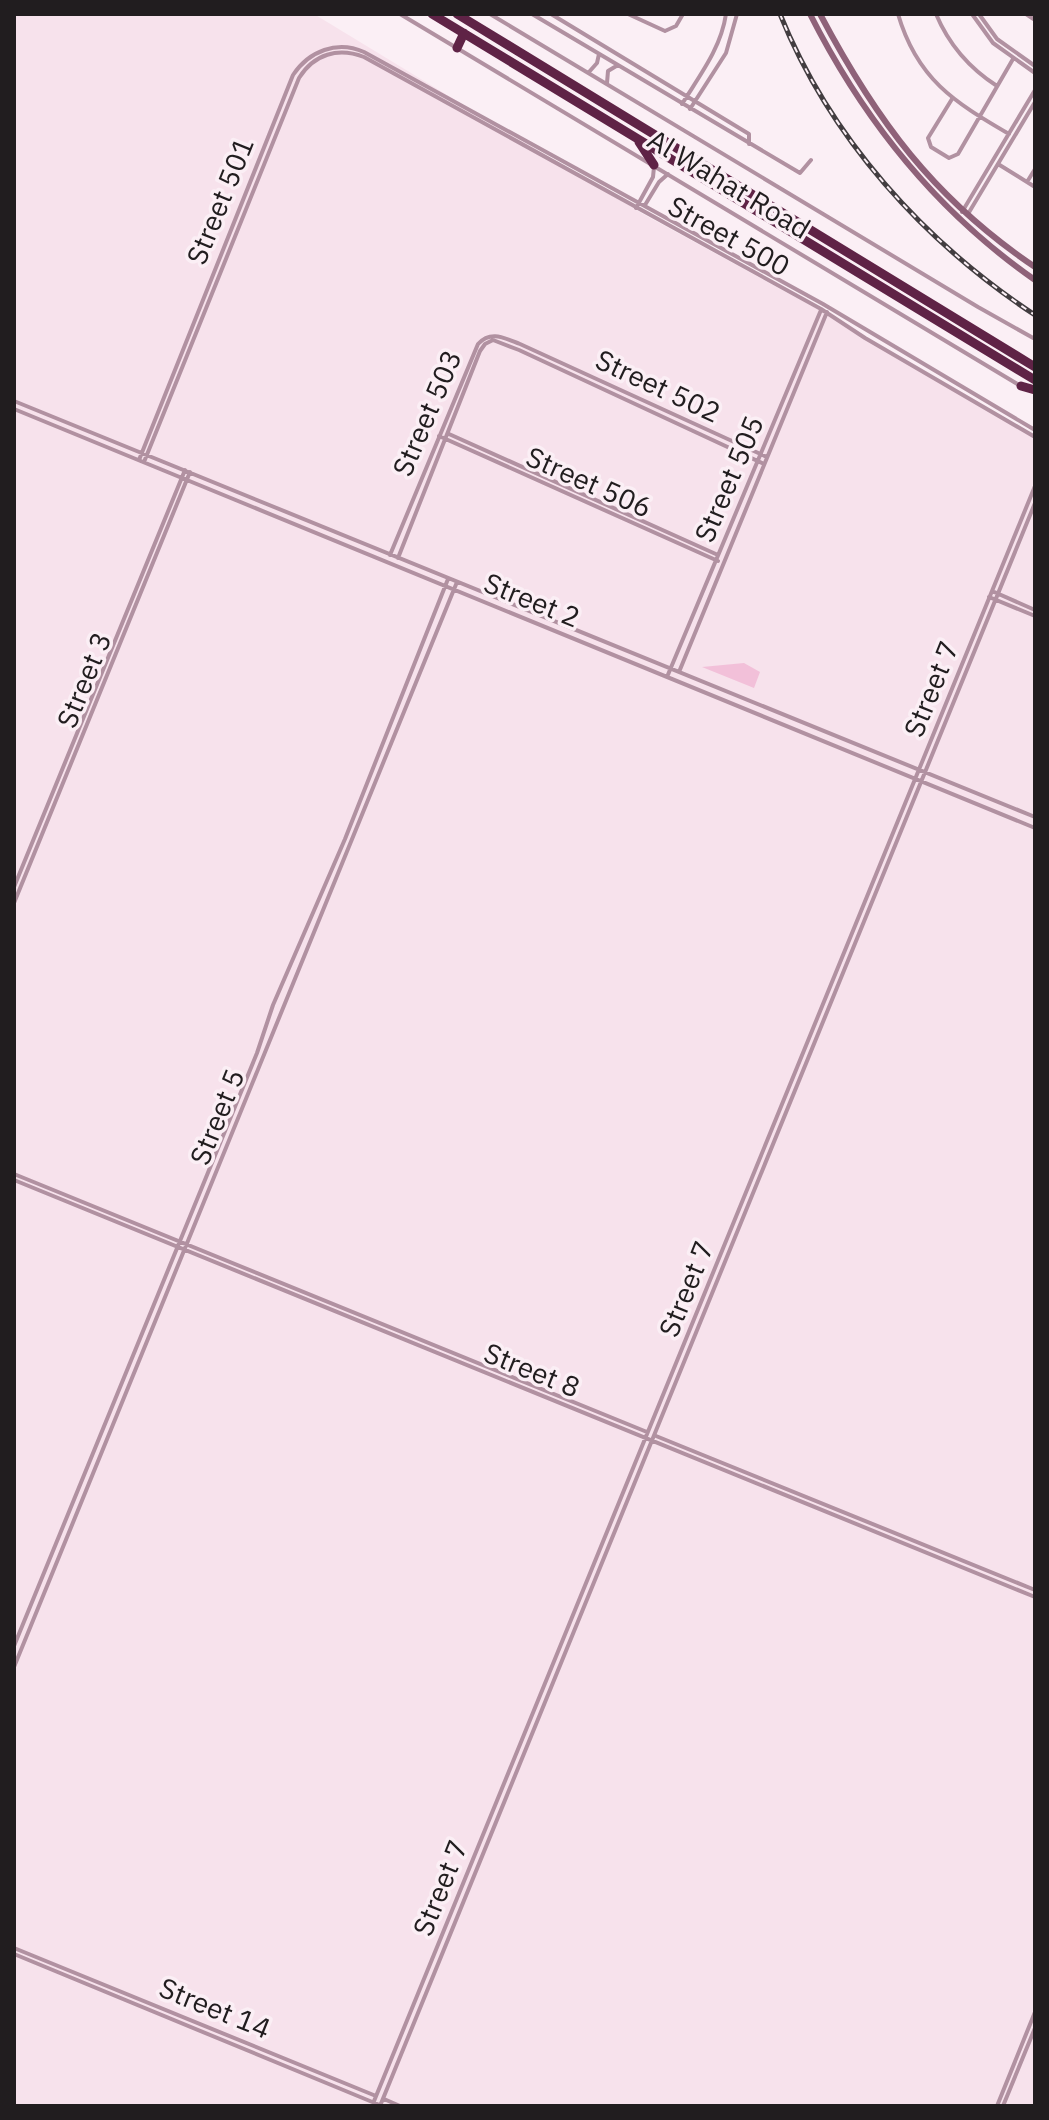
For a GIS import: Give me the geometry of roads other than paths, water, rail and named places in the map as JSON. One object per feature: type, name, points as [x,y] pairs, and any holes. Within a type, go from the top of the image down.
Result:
[{"type":"highway","name":"Al Wahat Road","points":[[432,14],[1035,380]]},
{"type":"highway","name":"Al Wahat Road","points":[[458,14],[1035,367]]},
{"type":"highway","points":[[457,48],[464,33]]},
{"type":"highway","points":[[638,139],[654,165]]},
{"type":"highway","points":[[1021,386],[1035,392]]},
{"type":"street","name":"Al Wahat Road","points":[[400,14],[1021,386]]},
{"type":"street","name":"Al Wahat Road","points":[[490,14],[1035,339]]},
{"type":"street","points":[[532,14],[800,173],[811,160]]},
{"type":"street","points":[[551,14],[749,134],[749,144]]},
{"type":"street","points":[[628,14],[665,31],[676,26],[683,14]]},
{"type":"street","points":[[682,104],[720,40],[726,14]]},
{"type":"street","points":[[690,109],[726,53],[737,14]]},
{"type":"street","points":[[810,14],[860,101],[910,168],[963,223],[1035,280]]},
{"type":"street","points":[[820,14],[850,69],[892,133],[934,184],[965,214],[1035,267]]},
{"type":"street","points":[[898,14],[918,61],[952,99],[1009,134]]},
{"type":"street","points":[[936,14],[958,53],[997,86]]},
{"type":"street","points":[[972,14],[993,43],[1013,59],[1033,68]]},
{"type":"street","points":[[979,14],[997,39],[1033,68]]},
{"type":"street","points":[[1027,14],[1035,20]]},
{"type":"street","name":"Street 501","points":[[141,461],[299,78],[307,66],[325,55],[354,50],[401,74]]},
{"type":"street","points":[[588,72],[595,66],[599,54]]},
{"type":"street","points":[[952,99],[928,138],[931,147],[949,158],[958,154],[1013,59]]},
{"type":"street","points":[[607,83],[608,71],[618,65]]},
{"type":"street","name":"Street 500","points":[[401,74],[825,308],[1035,430]]},
{"type":"street","points":[[965,214],[1035,90]]},
{"type":"street","points":[[965,214],[1035,102]]},
{"type":"street","points":[[998,164],[1035,187]]},
{"type":"street","points":[[638,205],[653,177],[654,165]]},
{"type":"street","points":[[1027,182],[1035,169]]},
{"type":"street","points":[[644,208],[660,180],[669,174]]},
{"type":"street","name":"Street 500","points":[[825,308],[865,338],[1035,437]]},
{"type":"street","name":"Street 505","points":[[667,677],[825,308]]},
{"type":"street","name":"Street 505","points":[[761,462],[767,457],[825,308]]},
{"type":"street","name":"Street 503","points":[[390,555],[440,433],[480,351],[489,342],[498,341],[532,353]]},
{"type":"street","name":"Street 502","points":[[532,353],[761,462]]},
{"type":"street","name":"Street 502","points":[[570,371],[767,457]]},
{"type":"street","name":"Street 503","points":[[398,558],[447,436],[464,384]]},
{"type":"street","name":"Street 2","points":[[14,401],[1035,817]]},
{"type":"street","name":"Street 2","points":[[14,409],[1035,828]]},
{"type":"street","name":"Street 506","points":[[440,433],[720,559]]},
{"type":"street","name":"Street 3","points":[[14,887],[188,471]]},
{"type":"street","name":"Street 3","points":[[14,903],[184,479]]},
{"type":"street","name":"Street 7","points":[[373,2104],[1035,486]]},
{"type":"street","name":"Street 7","points":[[382,2104],[1035,503]]},
{"type":"street","name":"Street 505","points":[[679,672],[720,559]]},
{"type":"street","name":"Street 5","points":[[14,1646],[296,952],[345,839],[448,579]]},
{"type":"street","name":"Street 5","points":[[14,1667],[457,582]]},
{"type":"street","points":[[992,591],[998,597],[1035,614]]},
{"type":"street","points":[[989,597],[998,597]]},
{"type":"street","points":[[296,952],[304,956]]},
{"type":"street","name":"Street 8","points":[[14,1174],[1035,1597]]},
{"type":"street","name":"Street 8","points":[[14,1180],[178,1244]]},
{"type":"street","name":"Street 8","points":[[654,1438],[1035,1590]]},
{"type":"street","name":"Street 14","points":[[14,1948],[376,2096],[382,2104]]},
{"type":"street","name":"Street 14","points":[[14,1954],[373,2104],[400,2106]]},
{"type":"street","points":[[997,2106],[1035,2012]]},
{"type":"street","points":[[1003,2106],[1035,2028]]},
{"type":"railway","points":[[780,14],[825,103],[885,184],[955,255],[1035,315]]}]
